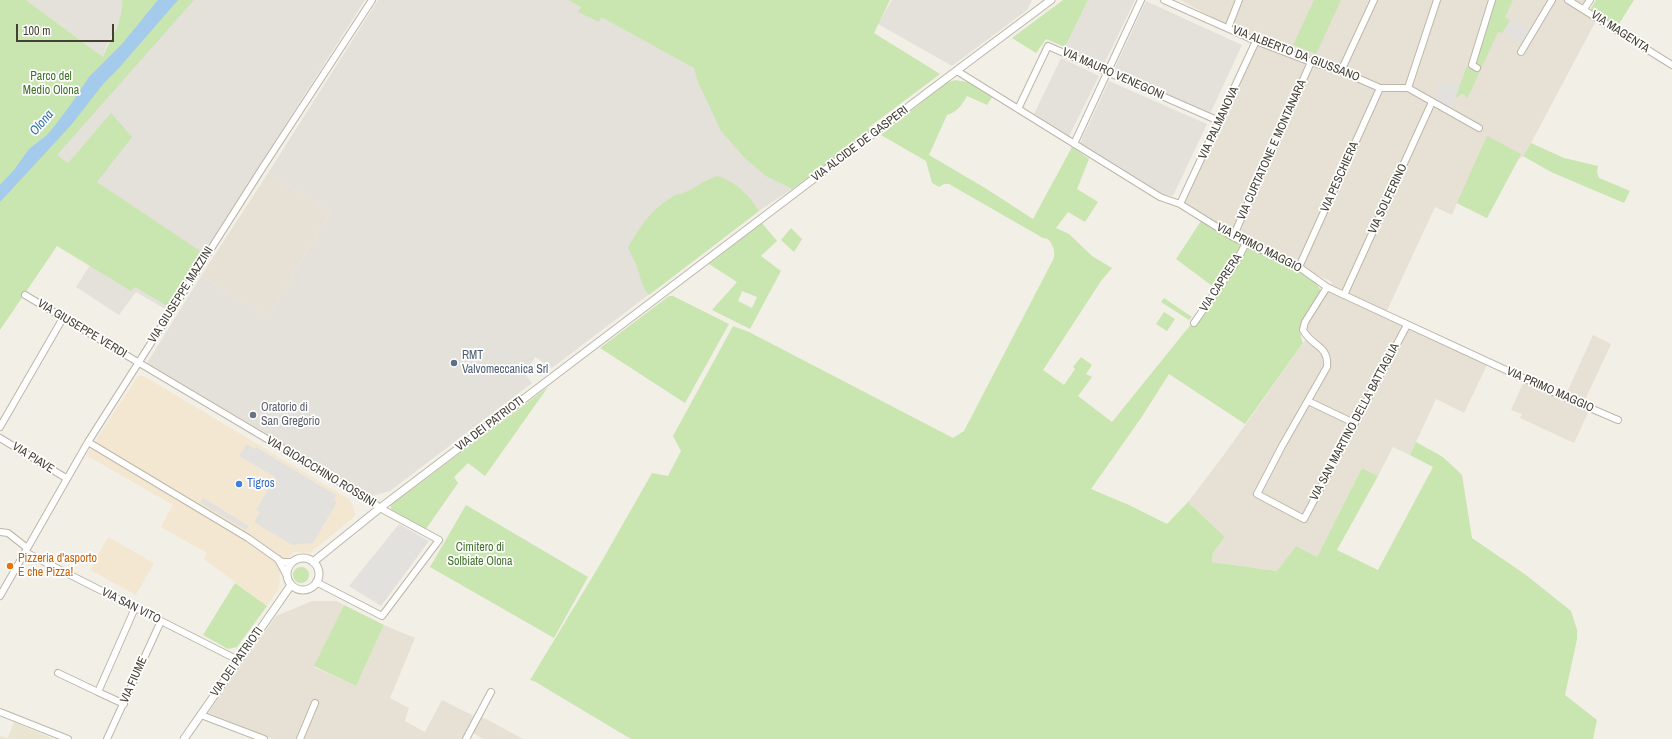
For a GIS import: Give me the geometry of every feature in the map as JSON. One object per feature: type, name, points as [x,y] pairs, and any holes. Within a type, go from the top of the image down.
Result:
[{"type":"street","name":"VIA GIUSEPPE MAZZINI","points":[[0,596],[66,478],[88,442],[263,167],[372,0]]},
{"type":"street","name":"VIA ALCIDE DE GASPERI","points":[[669,289],[1051,0]]},
{"type":"street","points":[[1074,144],[1141,0]]},
{"type":"street","name":"VIA ALBERTO DA GIUSSANO","points":[[1164,0],[1256,41],[1311,62],[1341,71],[1380,88],[1408,88]]},
{"type":"street","points":[[1228,28],[1239,0]]},
{"type":"street","points":[[1341,71],[1374,0]]},
{"type":"street","points":[[1436,0],[1408,88],[1479,128]]},
{"type":"street","points":[[1477,68],[1472,65],[1492,0]]},
{"type":"street","points":[[1521,52],[1552,0]]},
{"type":"street","name":"VIA MAGENTA","points":[[1568,0],[1672,65]]},
{"type":"street","points":[[1584,9],[1590,0]]},
{"type":"street","name":"VIA PALMANOVA","points":[[1180,204],[1256,41]]},
{"type":"street","name":"VIA MAURO VENEGONI","points":[[1018,109],[1048,46],[1219,122]]},
{"type":"street","name":"VIA CURTATONE E MONTANARA","points":[[1233,237],[1311,62]]},
{"type":"street","name":"VIA PRIMO MAGGIO","points":[[957,71],[1160,197],[1180,204],[1233,237],[1299,267],[1327,287],[1344,296],[1618,420]]},
{"type":"street","name":"VIA PESCHIERA","points":[[1299,267],[1380,88]]},
{"type":"street","name":"VIA SOLFERINO","points":[[1344,296],[1432,102]]},
{"type":"street","name":"VIA CAPRERA","points":[[1194,323],[1235,264],[1246,243]]},
{"type":"street","points":[[1327,287],[1305,322],[1304,330],[1307,337],[1324,351],[1328,359],[1327,367],[1308,401],[1354,423]]},
{"type":"street","name":"VIA DEI PATRIOTI","points":[[313,562],[380,508],[669,289]]},
{"type":"street","name":"VIA GIUSEPPE VERDI","points":[[25,295],[138,363]]},
{"type":"street","points":[[0,427],[63,318]]},
{"type":"street","name":"VIA SAN MARTINO DELLA BATTAGLIA","points":[[1308,401],[1257,494],[1304,519],[1407,325]]},
{"type":"street","name":"VIA GIOACCHINO ROSSINI","points":[[138,363],[368,498],[380,508],[439,540],[382,616],[316,582]]},
{"type":"street","name":"VIA PIAVE","points":[[0,438],[66,478]]},
{"type":"street","points":[[88,442],[248,538],[278,559],[282,562],[291,562],[301,558],[308,559],[313,562],[318,572],[316,582],[307,590],[296,589],[287,579],[278,559]]},
{"type":"street","name":"VIA SAN VITO","points":[[0,532],[8,534],[26,550],[135,608],[238,660]]},
{"type":"street","points":[[286,574],[291,562]]},
{"type":"street","name":"VIA DEI PATRIOTI","points":[[184,739],[291,585]]},
{"type":"street","points":[[98,692],[135,608]]},
{"type":"street","name":"VIA FIUME","points":[[107,739],[161,621]]},
{"type":"street","points":[[58,673],[124,704]]},
{"type":"street","points":[[468,738],[491,692]]},
{"type":"street","points":[[300,739],[315,703]]},
{"type":"street","points":[[0,712],[68,739]]},
{"type":"street","points":[[201,715],[264,739]]},
{"type":"shaded area","points":[[26,0],[122,0],[123,8],[120,19],[106,47],[103,57]]},
{"type":"shaded area","points":[[191,0],[365,0],[167,310],[136,292],[119,315],[76,287],[118,221],[83,199],[111,114],[25,213],[34,179]]},
{"type":"shaded area","points":[[378,0],[600,0],[873,131],[759,211],[552,368],[535,357],[525,374],[532,383],[390,491],[372,496],[147,363],[201,276],[268,317],[330,212],[268,173]]},
{"type":"shaded area","points":[[892,0],[1032,0],[1027,10],[952,66],[878,24]]},
{"type":"shaded area","points":[[1088,0],[1135,0],[1102,66],[1065,47]]},
{"type":"shaded area","points":[[1180,0],[1590,0],[1585,9],[1597,19],[1531,143],[1523,156],[1518,160],[1487,218],[1457,203],[1452,215],[1435,207],[1385,315],[1483,360],[1487,365],[1464,413],[1436,399],[1410,455],[1393,447],[1378,476],[1362,468],[1317,557],[1296,546],[1278,571],[1212,562],[1213,553],[1225,537],[1188,502],[1226,452],[1309,335],[1305,330],[1332,282],[1233,237],[1180,204],[1256,41]]},
{"type":"shaded area","points":[[1146,1],[1242,45],[1210,114],[1114,70]]},
{"type":"shaded area","points":[[1511,19],[1530,31],[1522,43],[1504,32]]},
{"type":"shaded area","points":[[1061,58],[1099,76],[1069,136],[1034,114]]},
{"type":"shaded area","points":[[1109,81],[1207,124],[1173,196],[1163,194],[1080,143]]},
{"type":"shaded area","points":[[1441,82],[1459,87],[1451,112],[1432,102]]},
{"type":"shaded area","points":[[268,173],[330,212],[268,317],[201,276]]},
{"type":"shaded area","points":[[1593,335],[1611,344],[1585,400],[1592,404],[1574,443],[1520,418],[1522,414],[1511,410],[1524,381],[1564,399]]},
{"type":"shaded area","points":[[138,376],[144,376],[349,499],[354,508],[355,516],[310,553],[294,552],[284,561],[280,575],[279,588],[267,606],[204,559],[207,553],[161,527],[173,505],[86,455]]},
{"type":"shaded area","points":[[247,444],[255,449],[256,447],[336,495],[334,500],[337,502],[313,543],[292,545],[254,522],[260,512],[256,510],[271,485],[272,486],[276,480],[275,477],[239,456]]},
{"type":"shaded area","points":[[203,498],[249,526],[246,530],[200,503]]},
{"type":"shaded area","points":[[399,524],[429,541],[381,606],[349,586]]},
{"type":"shaded area","points":[[108,537],[154,563],[136,595],[90,570]]},
{"type":"shaded area","points":[[312,601],[336,601],[344,605],[314,667],[356,686],[384,625],[415,638],[390,698],[409,708],[405,721],[425,732],[442,700],[474,716],[462,739],[273,739],[208,713],[276,616]]},
{"type":"shaded area","points":[[481,717],[523,739],[483,739],[473,733]]},
{"type":"shaded area","points":[[14,722],[53,739],[0,739],[0,736],[8,738]]},
{"type":"green space","name":"Parco del Medio Olona","points":[[0,0],[26,0],[103,57],[119,22],[122,0],[194,0],[57,155],[68,163],[111,113],[132,137],[97,182],[203,253],[169,307],[135,287],[131,291],[57,246],[0,330]]},
{"type":"green space","points":[[568,0],[890,0],[874,33],[940,74],[868,128],[873,131],[792,189],[766,176],[746,159],[721,131],[698,82],[694,68],[601,17],[599,22],[578,12],[581,7]]},
{"type":"green space","points":[[1063,0],[1088,0],[1065,47],[1046,39],[1036,53],[1012,38]]},
{"type":"green space","points":[[1314,0],[1341,0],[1316,54],[1293,45]]},
{"type":"green space","points":[[1494,0],[1513,0],[1505,17],[1510,20],[1502,33],[1498,32],[1467,99],[1465,95],[1462,94],[1455,98],[1467,66],[1472,68]]},
{"type":"green space","points":[[1596,0],[1634,0],[1617,27],[1591,11],[1591,8]]},
{"type":"green space","points":[[955,80],[967,82],[992,97],[987,105],[967,96],[959,108],[947,115],[929,155],[985,188],[1033,219],[1072,147],[1089,159],[1077,189],[1098,202],[1085,222],[1068,212],[1056,228],[1069,234],[1092,256],[1112,268],[1101,281],[1043,370],[1064,385],[1075,369],[1073,367],[1081,357],[1092,365],[1086,374],[1092,377],[1078,396],[1112,422],[1205,307],[1246,247],[1290,266],[1311,278],[1318,286],[1321,293],[1308,310],[1302,323],[1301,336],[1303,343],[1245,424],[1169,374],[1141,418],[1091,489],[1129,505],[1167,524],[1188,502],[1225,537],[1213,553],[1212,562],[1277,571],[1296,546],[1317,557],[1362,468],[1378,476],[1337,550],[1378,570],[1433,467],[1410,455],[1416,442],[1443,457],[1462,475],[1472,538],[1526,575],[1571,611],[1577,630],[1577,639],[1565,695],[1597,720],[1593,739],[631,739],[530,680],[599,566],[652,473],[668,476],[681,451],[673,436],[733,326],[749,332],[953,438],[964,431],[1054,258],[1054,250],[1048,239],[1043,238],[949,184],[944,184],[939,187],[932,183],[926,161],[881,135],[946,83]]},
{"type":"green space","points":[[1487,136],[1521,154],[1487,218],[1457,203]]},
{"type":"green space","points":[[1531,143],[1564,158],[1598,166],[1597,172],[1599,178],[1630,191],[1624,203],[1551,172],[1523,156]]},
{"type":"green space","points":[[718,176],[731,182],[742,190],[751,199],[759,211],[649,295],[643,286],[636,264],[628,248],[632,240],[642,225],[661,205],[676,195],[686,192]]},
{"type":"green space","points":[[1201,221],[1243,246],[1233,264],[1215,288],[1176,259]]},
{"type":"green space","points":[[762,223],[777,241],[761,256],[781,271],[750,329],[712,310],[737,282],[709,264]],"holes":[[[742,291],[757,297],[752,308],[738,301]]]},
{"type":"green space","points":[[791,228],[802,239],[794,252],[781,240]]},
{"type":"green space","points":[[669,296],[673,296],[729,324],[685,403],[600,348]]},
{"type":"green space","points":[[1164,298],[1192,317],[1189,320],[1161,302]]},
{"type":"green space","points":[[1164,312],[1175,319],[1167,331],[1156,324]]},
{"type":"green space","points":[[548,387],[485,476],[468,463],[454,477],[458,483],[426,529],[391,510],[391,505]]},
{"type":"green space","name":"Cimitero di Solbiate Olona","points":[[466,505],[588,577],[554,638],[430,567]]},
{"type":"green space","points":[[298,567],[304,567],[309,572],[307,581],[304,583],[298,583],[293,578],[293,572]]},
{"type":"green space","points":[[235,583],[267,606],[237,647],[228,649],[203,635]]},
{"type":"green space","points":[[344,605],[384,625],[356,686],[314,666]]},
{"type":"water","points":[[158,0],[178,0],[104,83],[72,124],[0,202],[0,185],[14,170],[29,149],[47,135],[71,104],[89,77],[122,44]]},
{"type":"place","name":"RMT Valvomeccanica Srl","points":[[454,363]]},
{"type":"place","name":"Oratorio di San Gregorio","points":[[253,415]]},
{"type":"place","name":"Tigros","points":[[239,484]]},
{"type":"place","name":"Pizzeria d'asporto E che Pizza!","points":[[10,566]]},
{"type":"water label","name":"Olona","points":[[42,123]]}]
